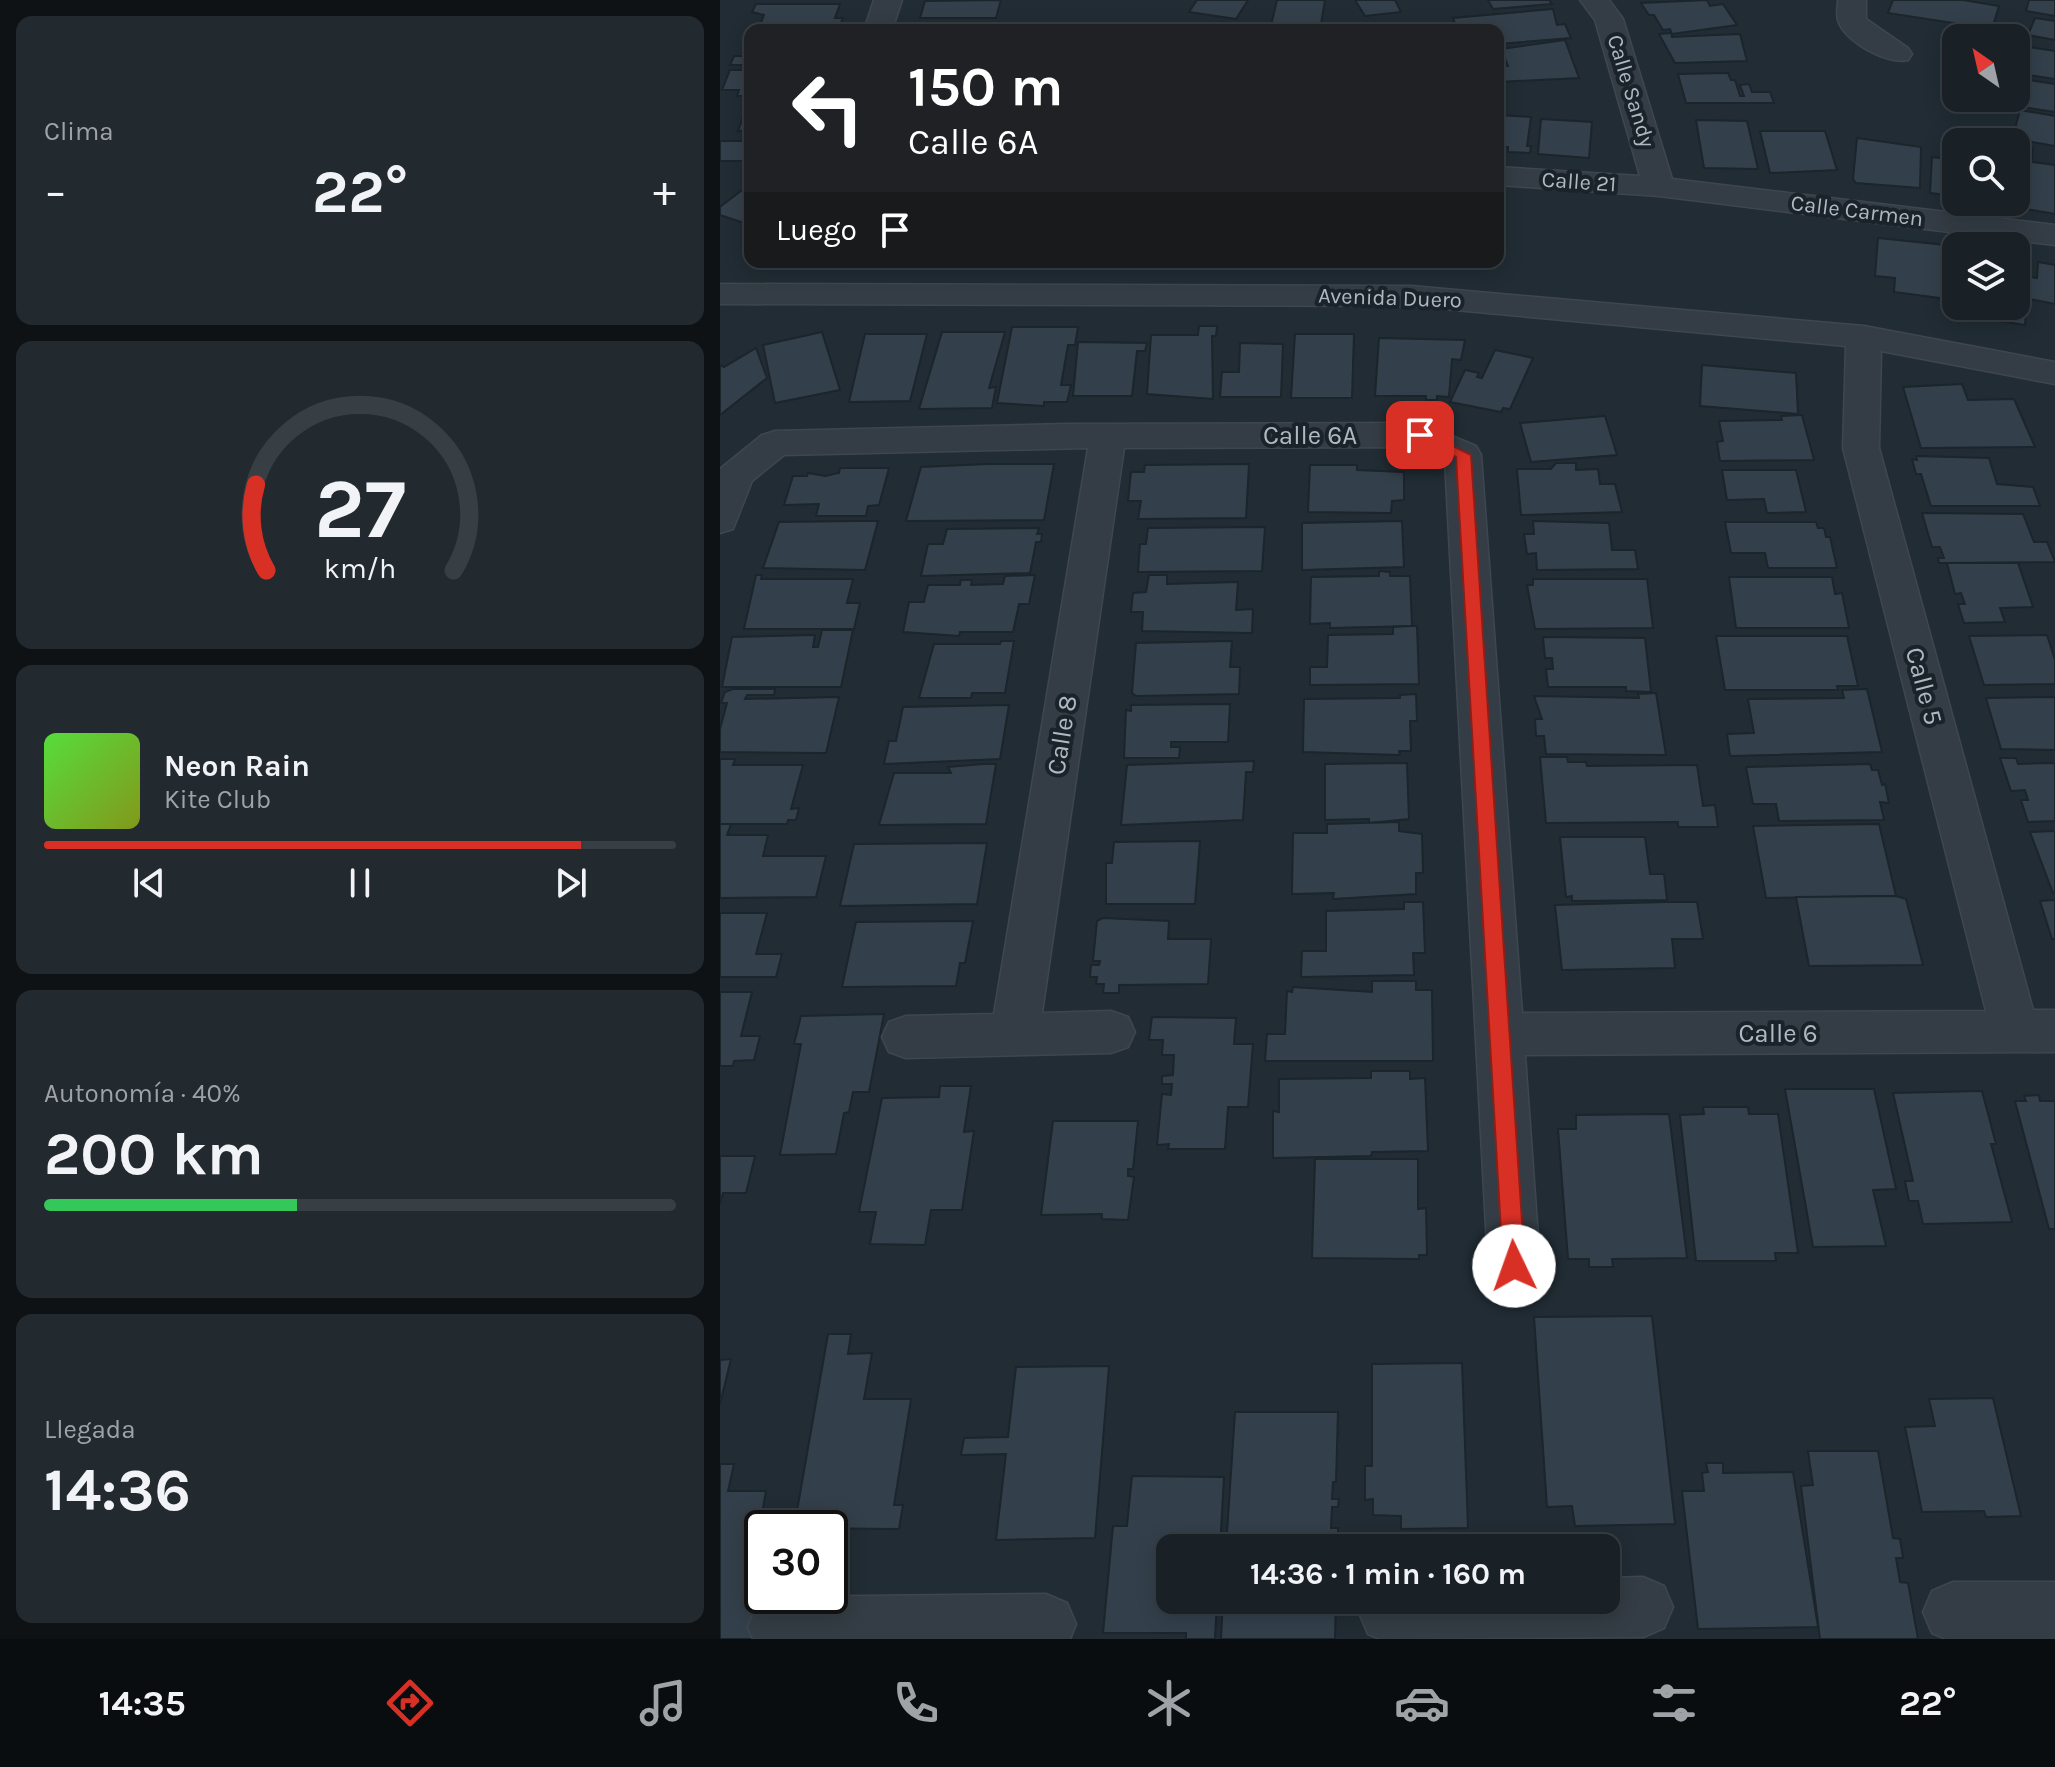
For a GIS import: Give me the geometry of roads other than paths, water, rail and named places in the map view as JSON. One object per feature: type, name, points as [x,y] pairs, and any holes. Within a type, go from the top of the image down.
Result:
[{"type":"street","points":[[880,24],[888,0]]},
{"type":"street","name":"Calle Sandy","points":[[1594,0],[1609,19],[1659,187]]},
{"type":"street","points":[[1852,0],[1852,20],[1860,30],[1898,54]]},
{"type":"street","name":"Calle 21","points":[[1504,176],[1659,187]]},
{"type":"street","name":"Calle Carmen","points":[[1659,187],[2055,235]]},
{"type":"street","name":"Avenida Duero","points":[[720,294],[1411,296],[1864,337],[2055,373]]},
{"type":"street","name":"Calle 5","points":[[1864,337],[1861,448],[2035,1031]]},
{"type":"street","name":"Calle 6A","points":[[720,520],[735,475],[775,443],[1108,436],[1420,435],[1463,455],[1502,1034],[1514,1266]]},
{"type":"street","name":"Calle 8","points":[[1015,1034],[1108,436]]},
{"type":"street","name":"Calle 6","points":[[1502,1034],[2035,1031]]},
{"type":"street","points":[[906,1037],[1111,1032]]},
{"type":"street","points":[[1398,1614],[1504,1626],[1643,1607]]},
{"type":"street","points":[[1953,1612],[2055,1612]]},
{"type":"street","points":[[778,1627],[920,1632],[1046,1624]]}]
